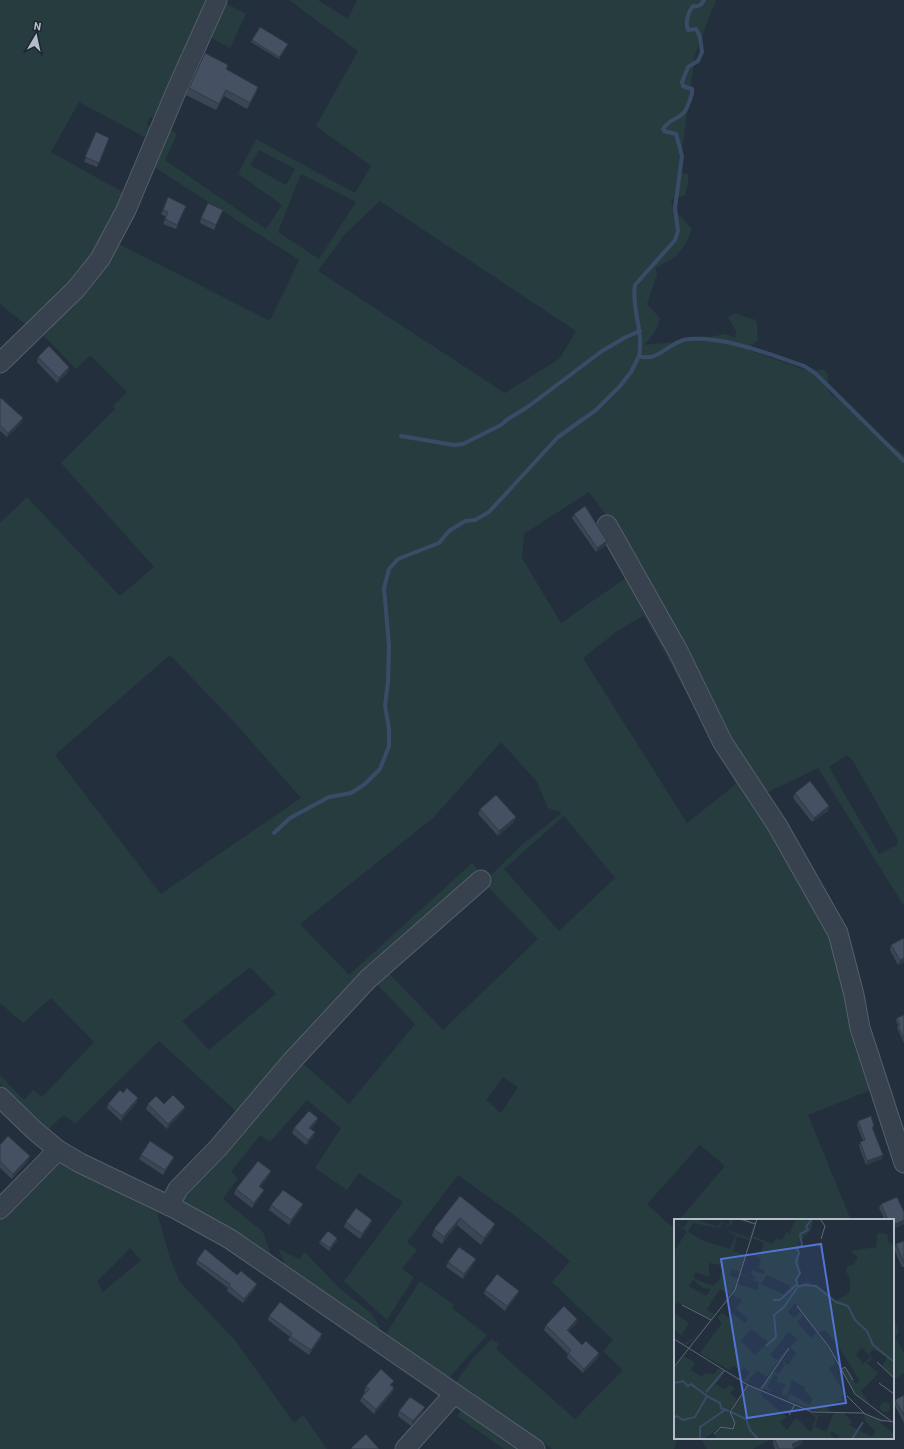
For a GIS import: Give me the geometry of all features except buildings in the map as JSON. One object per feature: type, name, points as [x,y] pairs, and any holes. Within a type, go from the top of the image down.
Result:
[{"type":"street","points":[[0,363],[76,290],[100,259],[126,210],[177,89],[217,0]]},
{"type":"street","points":[[607,525],[678,651],[723,742],[777,825],[838,933],[854,995],[860,1028],[902,1153]]},
{"type":"street","points":[[169,1206],[178,1189],[218,1148],[290,1062],[368,979],[481,880]]},
{"type":"street","points":[[0,1097],[34,1130],[58,1150],[80,1163],[169,1206],[230,1239],[535,1449]]},
{"type":"street","points":[[0,1209],[58,1150]]},
{"type":"street","points":[[405,1449],[454,1394]]},
{"type":"green space","points":[[0,0],[210,0],[157,118],[150,117],[147,124],[153,130],[150,140],[79,102],[51,152],[126,194],[98,246],[77,276],[29,327],[0,304]]},
{"type":"green space","points":[[289,0],[318,0],[348,19],[357,0],[716,0],[695,55],[679,173],[688,174],[688,183],[685,195],[671,200],[673,208],[692,229],[685,245],[676,256],[656,268],[657,275],[647,304],[660,318],[654,333],[644,345],[688,341],[692,338],[701,336],[709,337],[725,334],[735,338],[736,331],[728,317],[736,313],[756,320],[758,340],[750,346],[749,350],[811,372],[823,369],[828,374],[827,388],[831,395],[847,404],[848,409],[904,455],[904,906],[818,768],[764,794],[758,788],[609,519],[589,492],[524,534],[522,558],[561,623],[630,575],[830,935],[873,1089],[808,1115],[851,1219],[680,1219],[725,1166],[700,1145],[647,1204],[672,1227],[674,1225],[674,1439],[678,1439],[674,1449],[552,1449],[473,1394],[473,1392],[461,1388],[455,1383],[473,1358],[492,1339],[499,1344],[496,1349],[575,1419],[623,1370],[603,1351],[613,1340],[552,1282],[570,1261],[519,1219],[458,1175],[407,1242],[417,1250],[402,1269],[414,1277],[387,1320],[344,1281],[403,1202],[359,1173],[347,1190],[315,1168],[341,1128],[307,1100],[270,1142],[260,1135],[231,1172],[238,1178],[223,1199],[263,1232],[271,1254],[268,1255],[181,1201],[186,1193],[300,1061],[349,1104],[415,1024],[374,981],[386,970],[443,1030],[538,939],[486,885],[487,879],[524,843],[562,813],[548,808],[537,782],[501,742],[433,818],[300,924],[349,975],[472,863],[481,874],[238,1113],[159,1041],[75,1124],[64,1115],[48,1129],[0,1084],[0,1075],[24,1100],[33,1090],[42,1097],[94,1042],[51,998],[23,1023],[0,1003],[0,523],[27,497],[120,596],[154,567],[61,463],[115,409],[113,406],[127,392],[90,355],[76,369],[43,335],[49,325],[115,242],[270,321],[299,260],[151,165],[168,128],[177,134],[165,160],[266,229],[282,205],[238,174],[256,139],[355,193],[371,166],[316,126],[358,51]],"holes":[[[259,150],[295,169],[286,185],[250,165]],[[301,174],[356,202],[319,259],[278,232]],[[380,201],[576,331],[560,358],[505,393],[318,271],[345,234]],[[644,615],[736,784],[687,823],[583,658],[616,632]],[[170,655],[236,724],[301,798],[161,894],[55,755]],[[847,755],[853,761],[898,840],[897,845],[879,854],[829,767]],[[564,816],[615,878],[559,931],[504,869]],[[250,967],[276,994],[209,1050],[182,1021]],[[503,1077],[518,1087],[501,1113],[486,1100]]]},
{"type":"green space","points":[[222,1],[246,14],[230,48],[206,35]]},
{"type":"green space","points":[[59,1162],[157,1212],[170,1258],[180,1282],[234,1339],[294,1423],[303,1415],[327,1449],[0,1449],[0,1215]],"holes":[[[130,1248],[141,1260],[103,1292],[97,1282]]]},
{"type":"green space","points":[[279,1249],[299,1259],[305,1252],[339,1288],[371,1313],[380,1327],[378,1330],[306,1279],[290,1272],[285,1265]]},
{"type":"green space","points":[[420,1281],[454,1305],[453,1309],[487,1335],[448,1379],[389,1338],[387,1332]]},
{"type":"green space","points":[[894,1317],[899,1332],[895,1337],[904,1353],[904,1373],[894,1379]]},
{"type":"green space","points":[[463,1408],[522,1449],[504,1449],[457,1416]]},
{"type":"green space","points":[[701,1439],[771,1439],[753,1449],[707,1449]]},
{"type":"waterway","points":[[704,0],[700,5],[693,6],[688,14],[687,20],[688,30],[696,29],[700,37],[702,52],[698,61],[688,67],[682,82],[683,86],[692,89],[692,96],[684,113],[666,125],[663,129],[664,131],[676,134],[682,156],[675,208],[678,231],[675,240],[635,285],[634,294],[640,338],[639,356],[646,357],[659,354],[682,340],[704,339],[748,347],[804,366],[815,373],[904,461]]},
{"type":"waterway","points":[[401,436],[454,445],[463,444],[501,425],[529,406],[602,351],[626,337],[640,331]]},
{"type":"waterway","points":[[274,833],[290,818],[329,797],[351,793],[365,784],[380,769],[389,746],[389,729],[385,706],[388,682],[389,646],[384,588],[389,569],[398,559],[439,543],[449,531],[465,521],[475,520],[489,512],[558,437],[596,410],[620,386],[631,372],[639,356]]}]
